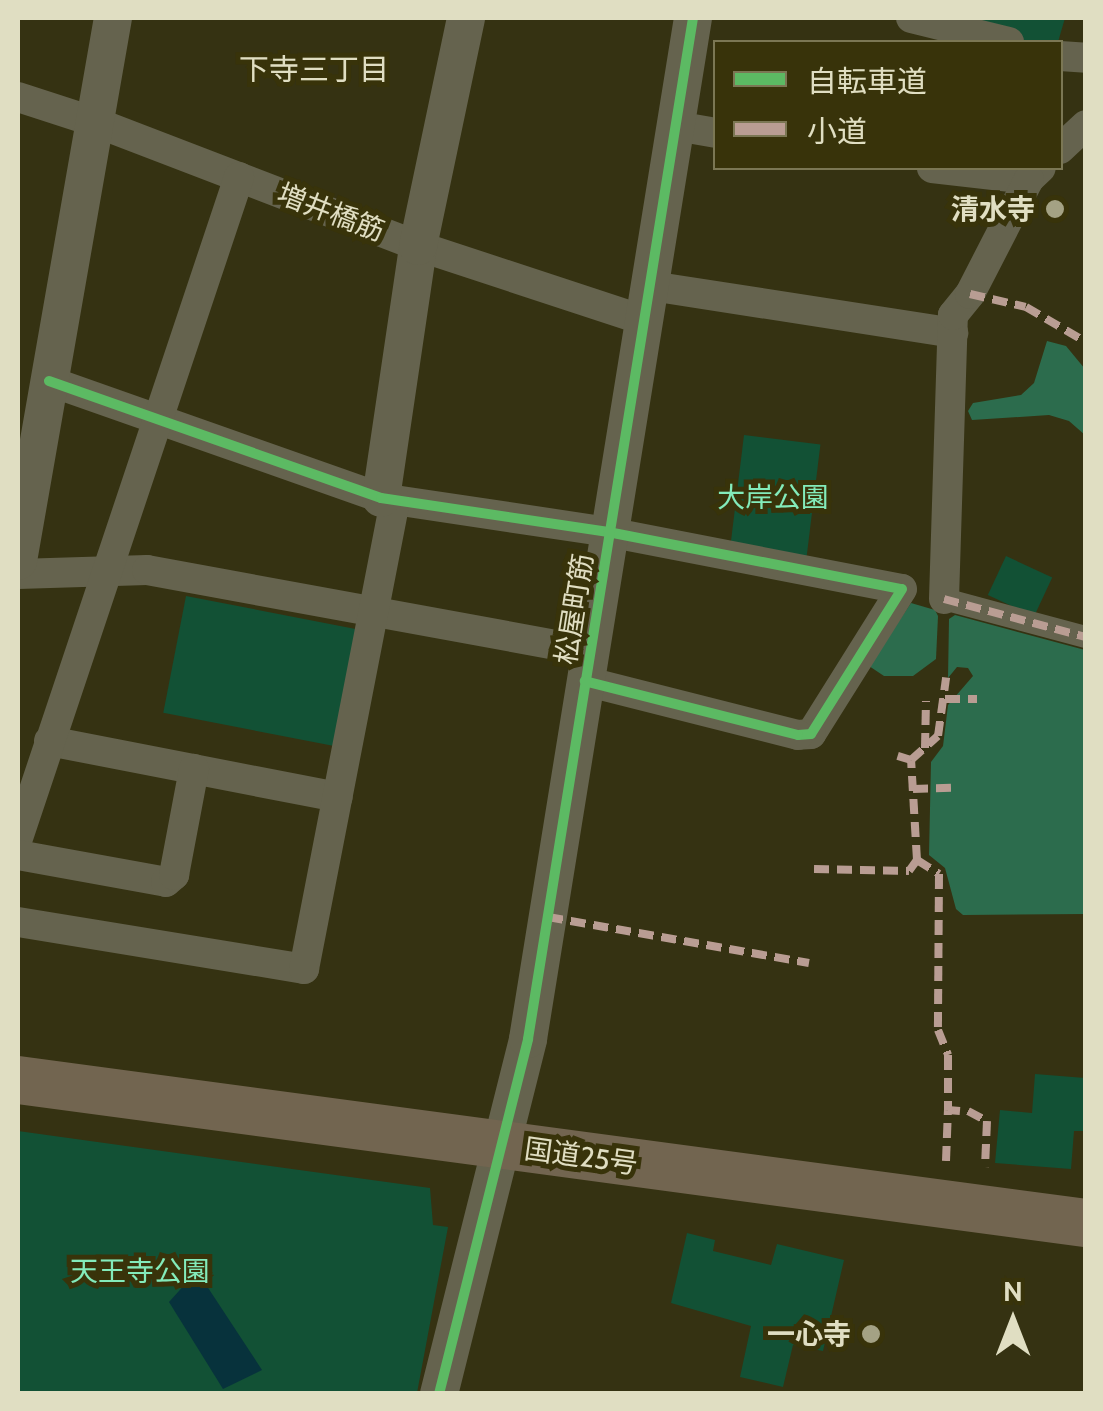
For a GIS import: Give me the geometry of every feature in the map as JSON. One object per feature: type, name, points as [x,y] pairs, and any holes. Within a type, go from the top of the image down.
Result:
[{"type":"highway","name":"国道25号","points":[[18,1080],[1086,1223]]},
{"type":"street","points":[[18,562],[114,18]]},
{"type":"street","points":[[18,922],[304,969],[375,614],[418,246],[466,18]]},
{"type":"street","name":"松屋町筋","points":[[438,1394],[528,1039],[692,18]]},
{"type":"street","points":[[911,18],[1001,40]]},
{"type":"street","name":"増井橋筋","points":[[18,97],[95,122],[418,246],[649,303],[952,332]]},
{"type":"street","points":[[676,126],[713,132]]},
{"type":"street","points":[[1063,146],[1086,126]]},
{"type":"street","points":[[973,170],[1035,173],[970,294],[954,315],[944,598],[1086,637]]},
{"type":"street","points":[[18,838],[103,574],[239,177]]},
{"type":"street","points":[[18,574],[147,570],[375,614],[588,666],[798,735],[811,734],[902,589],[608,532],[388,499],[49,381]]},
{"type":"street","points":[[49,741],[338,797]]},
{"type":"street","points":[[18,855],[166,882],[174,875],[194,769]]},
{"type":"green space","points":[[936,18],[1065,18],[1059,40],[1020,40]]},
{"type":"green space","points":[[1047,341],[1066,346],[1085,369],[1085,435],[1069,421],[1049,415],[972,420],[968,411],[973,403],[1021,395],[1034,383]]},
{"type":"green space","name":"大岸公園","points":[[744,435],[820,444],[807,558],[730,548]]},
{"type":"green space","points":[[1006,556],[1052,578],[1034,617],[988,595]]},
{"type":"green space","points":[[186,596],[357,629],[334,746],[163,713]]},
{"type":"green space","points":[[911,603],[935,610],[938,616],[936,659],[913,676],[884,676],[869,666]]},
{"type":"green space","points":[[955,615],[1085,650],[1085,914],[963,915],[956,909],[945,868],[929,855],[931,762],[943,746],[948,705],[973,676],[968,668],[957,667],[948,678],[949,619]]},
{"type":"green space","points":[[1035,1074],[1085,1078],[1085,1131],[1074,1131],[1071,1169],[995,1163],[1000,1110],[1032,1113]]},
{"type":"green space","name":"天王寺公園","points":[[18,1131],[430,1188],[433,1225],[448,1227],[417,1393],[18,1394]]},
{"type":"green space","points":[[687,1233],[715,1240],[713,1251],[771,1265],[777,1244],[844,1260],[823,1351],[793,1345],[783,1387],[740,1377],[751,1326],[671,1303]]},
{"type":"water","points":[[197,1271],[262,1370],[223,1389],[169,1302]]},
{"type":"marked path","points":[[970,294],[1026,307],[1086,342]]},
{"type":"marked path","points":[[944,599],[1086,637]]},
{"type":"marked path","points":[[911,760],[938,736],[946,678]]},
{"type":"marked path","points":[[945,699],[977,699]]},
{"type":"marked path","points":[[925,748],[926,701]]},
{"type":"marked path","points":[[814,869],[909,871],[917,860],[911,760],[898,756]]},
{"type":"marked path","points":[[913,789],[951,788]]},
{"type":"marked path","points":[[917,860],[939,874],[938,1030],[948,1055],[948,1110]]},
{"type":"marked path","points":[[548,917],[809,963]]},
{"type":"marked path","points":[[946,1161],[948,1110],[960,1111]]},
{"type":"marked path","points":[[968,1111],[987,1121],[985,1167]]},
{"type":"cycle path","points":[[439,1394],[528,1039],[693,18]]},
{"type":"cycle path","points":[[49,381],[381,498],[608,532],[902,589],[811,734],[798,735],[585,681]]},
{"type":"place","name":"清水寺","points":[[1055,209]]},
{"type":"place","name":"一心寺","points":[[871,1334]]},
{"type":"district","name":"下寺三丁目","points":[[314,70]]}]
